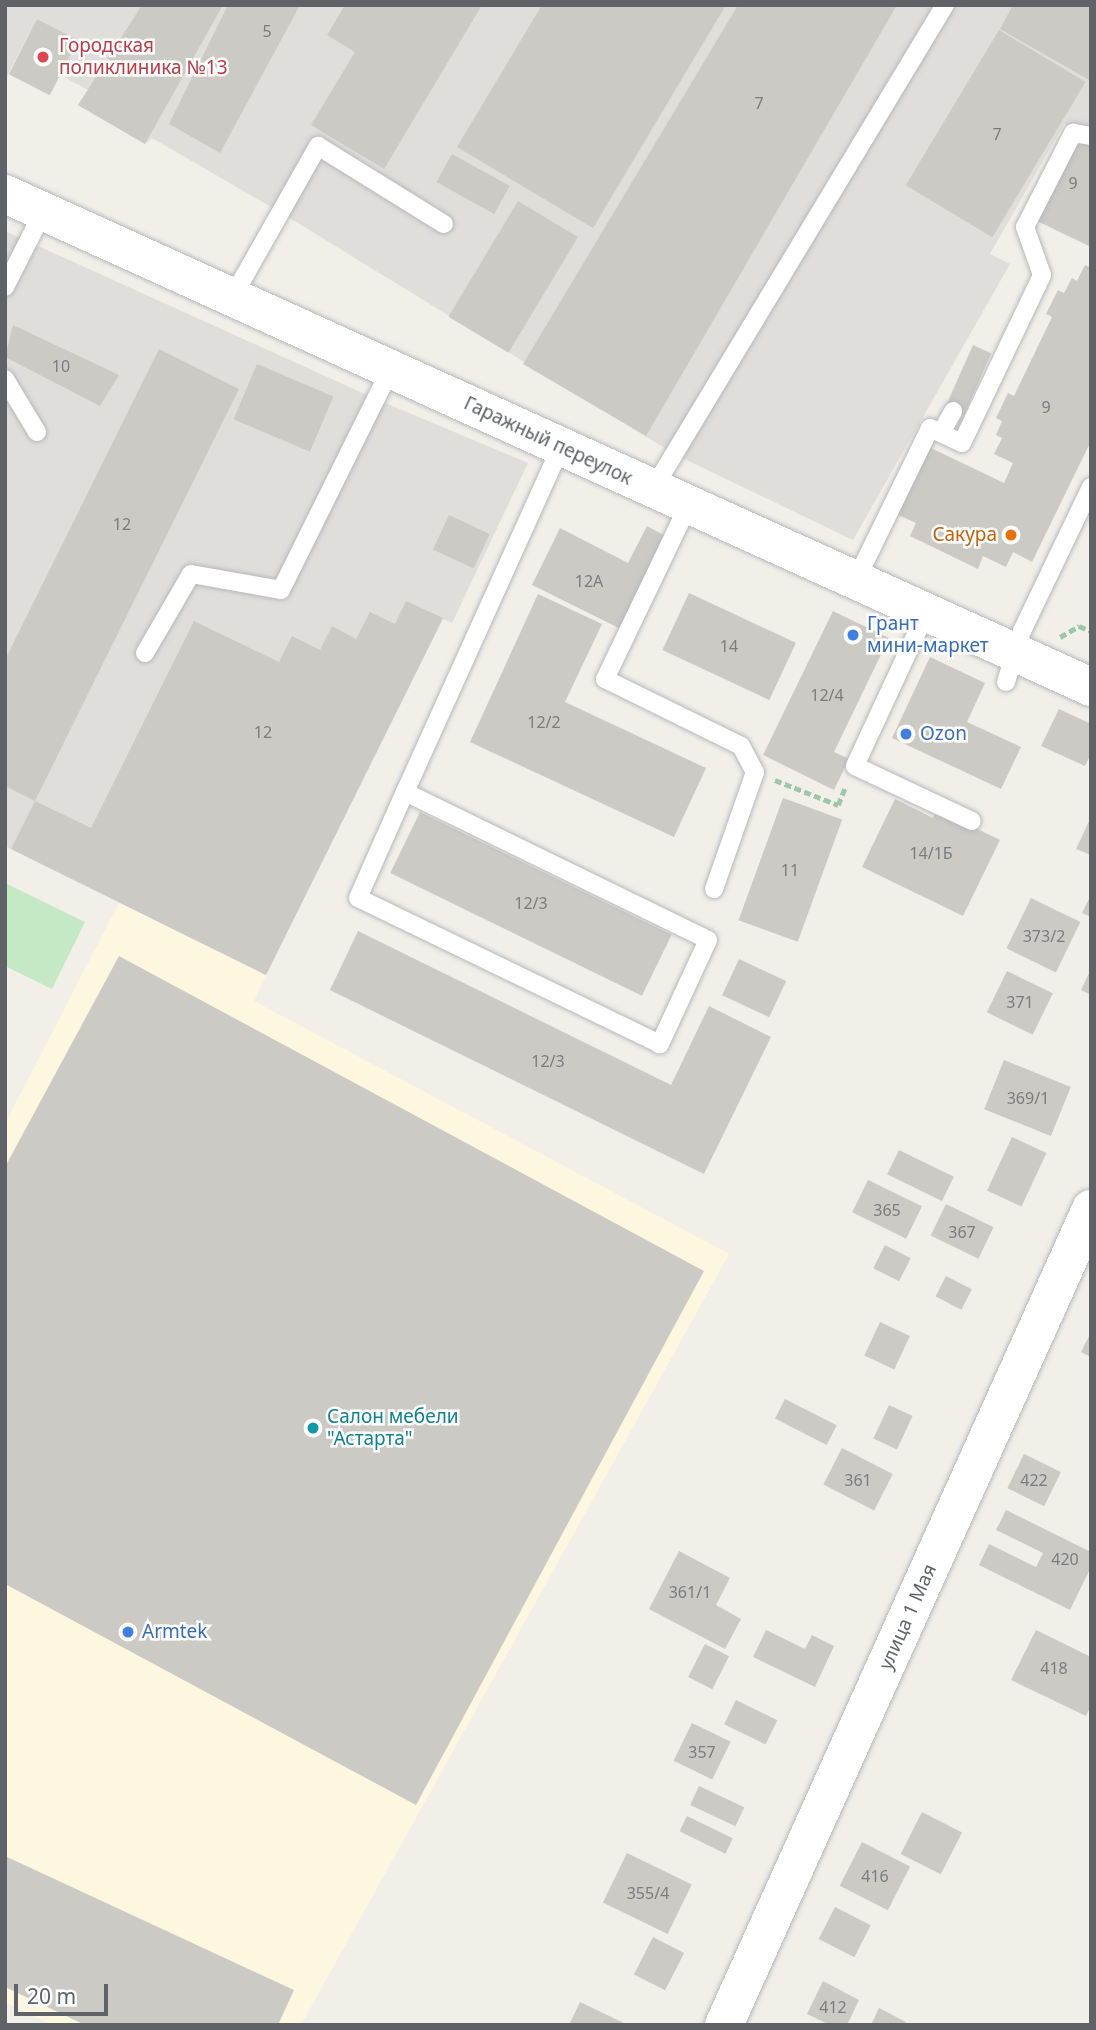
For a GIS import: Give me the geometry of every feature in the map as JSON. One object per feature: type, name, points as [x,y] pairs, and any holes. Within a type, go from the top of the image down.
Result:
[{"type":"main road","name":"Гаражный переулок","points":[[5,194],[925,615],[1010,668],[1079,681]]},
{"type":"main road","name":"улица 1 Мая","points":[[724,2025],[1091,1209]]},
{"type":"lane","points":[[653,489],[945,5]]},
{"type":"lane","points":[[855,582],[930,428],[962,443],[1042,275],[1025,227],[1073,133],[1091,136]]},
{"type":"lane","points":[[232,298],[318,146],[444,224]]},
{"type":"lane","points":[[5,287],[43,212]]},
{"type":"lane","points":[[145,653],[191,574],[281,590],[390,370]]},
{"type":"lane","points":[[5,379],[37,432]]},
{"type":"lane","points":[[942,433],[953,411]]},
{"type":"lane","points":[[405,792],[708,940],[660,1044],[358,898],[405,792],[561,447]]},
{"type":"lane","points":[[1010,668],[1091,487]]},
{"type":"lane","points":[[688,506],[605,679],[741,746],[755,772],[714,889]]},
{"type":"lane","points":[[925,615],[855,766],[972,821]]},
{"type":"path","points":[[755,772],[838,805],[855,766]]},
{"type":"shaded area","points":[[5,5],[1091,5],[1091,127],[1064,124],[990,254],[1010,264],[853,540],[676,455],[280,212],[152,138],[145,144],[78,105],[88,90],[60,75],[78,40],[37,19],[5,80]]},
{"type":"shaded area","points":[[5,231],[376,399],[528,463],[452,623],[443,619],[266,975],[5,846]]},
{"type":"shaded area","name":"Салон мебели \"Астарта\"","points":[[119,903],[266,975],[254,1001],[729,1254],[301,2025],[52,2025],[5,2002],[5,1124]]},
{"type":"green space","points":[[5,883],[85,922],[52,989],[5,966]]},
{"type":"building","points":[[142,5],[223,5],[145,144],[78,105]]},
{"type":"building","points":[[228,5],[300,5],[220,153],[169,124]]},
{"type":"building","points":[[345,5],[482,5],[384,169],[311,125],[355,52],[327,35]]},
{"type":"building","points":[[542,5],[726,5],[593,228],[457,147]]},
{"type":"building","points":[[738,5],[897,5],[646,436],[523,364]]},
{"type":"building","points":[[1013,5],[1091,5],[1091,81],[1000,29]]},
{"type":"building","name":"Городская поликлиника №13","points":[[37,19],[78,40],[50,95],[9,74]]},
{"type":"building","points":[[999,30],[1086,82],[992,237],[906,185]]},
{"type":"building","points":[[1077,139],[1091,146],[1091,247],[1037,221]]},
{"type":"building","points":[[452,154],[510,186],[494,214],[436,182]]},
{"type":"building","points":[[518,201],[578,237],[508,353],[448,317]]},
{"type":"building","points":[[1085,265],[1091,268],[1091,441],[1032,562],[1013,552],[1006,567],[983,556],[978,569],[910,536],[916,523],[896,514],[929,447],[1004,483],[1013,463],[994,454],[1002,438],[996,435],[1002,421],[996,418],[1008,393],[1014,396],[1052,317],[1046,314],[1058,290],[1064,293],[1072,278],[1077,281]]},
{"type":"building","points":[[13,325],[119,375],[100,406],[5,357]]},
{"type":"building","points":[[973,345],[991,353],[964,415],[945,407]]},
{"type":"building","points":[[159,349],[239,389],[35,801],[5,786],[5,660]]},
{"type":"building","points":[[257,364],[333,396],[310,452],[234,419]]},
{"type":"building","points":[[449,515],[490,534],[474,568],[433,549]]},
{"type":"building","points":[[647,526],[671,539],[621,629],[532,585],[560,528],[628,563]]},
{"type":"building","points":[[689,593],[796,643],[769,700],[662,650]]},
{"type":"building","points":[[538,594],[602,624],[565,702],[706,768],[674,837],[470,742]]},
{"type":"building","points":[[406,601],[443,618],[266,975],[11,849],[35,801],[91,828],[194,621],[279,662],[292,636],[320,650],[332,626],[356,639],[370,612],[395,624]]},
{"type":"building","points":[[833,611],[889,638],[834,752],[849,759],[834,790],[763,755]]},
{"type":"building","points":[[930,657],[985,683],[967,722],[1021,747],[1001,789],[892,738]]},
{"type":"building","points":[[1059,709],[1091,724],[1091,754],[1085,766],[1041,746]]},
{"type":"building","points":[[783,798],[842,820],[798,942],[739,920]]},
{"type":"building","points":[[895,799],[933,818],[937,809],[1000,840],[963,916],[862,867]]},
{"type":"building","points":[[420,812],[672,935],[642,996],[390,873]]},
{"type":"building","points":[[1091,817],[1091,855],[1076,849]]},
{"type":"building","points":[[1091,895],[1091,917],[1082,913]]},
{"type":"building","points":[[1031,898],[1080,922],[1056,972],[1006,948]]},
{"type":"building","points":[[358,931],[671,1085],[709,1006],[771,1037],[704,1174],[330,990]]},
{"type":"building","name":"Салон мебели \"Астарта\"","points":[[119,956],[704,1271],[416,1805],[5,1584],[5,1167]]},
{"type":"building","points":[[739,959],[786,981],[769,1017],[722,995]]},
{"type":"building","points":[[1091,969],[1091,995],[1081,990]]},
{"type":"building","points":[[1007,971],[1053,993],[1033,1035],[987,1012]]},
{"type":"building","points":[[1004,1060],[1071,1087],[1051,1136],[984,1109]]},
{"type":"building","points":[[1012,1137],[1046,1153],[1022,1207],[987,1190]]},
{"type":"building","points":[[899,1150],[954,1177],[942,1201],[887,1174]]},
{"type":"building","points":[[868,1180],[922,1206],[906,1239],[852,1212]]},
{"type":"building","points":[[946,1204],[994,1227],[978,1259],[931,1235]]},
{"type":"building","points":[[885,1245],[911,1258],[899,1281],[873,1268]]},
{"type":"building","points":[[946,1276],[972,1289],[961,1310],[936,1296]]},
{"type":"building","points":[[880,1322],[910,1336],[894,1369],[864,1356]]},
{"type":"building","points":[[1091,1332],[1091,1357],[1081,1352]]},
{"type":"building","points":[[785,1399],[837,1425],[827,1445],[775,1419]]},
{"type":"building","points":[[889,1405],[913,1416],[897,1450],[873,1439]]},
{"type":"building","points":[[842,1448],[893,1474],[874,1510],[823,1485]]},
{"type":"building","points":[[1024,1454],[1061,1472],[1044,1506],[1007,1488]]},
{"type":"building","points":[[1006,1510],[1091,1552],[1091,1567],[1070,1610],[979,1565],[989,1544],[1036,1567],[1043,1553],[996,1530]]},
{"type":"building","points":[[679,1551],[730,1578],[716,1605],[741,1619],[725,1649],[649,1609]]},
{"type":"building","points":[[766,1630],[805,1649],[812,1635],[834,1646],[815,1687],[753,1657]]},
{"type":"building","points":[[1036,1630],[1091,1657],[1091,1705],[1086,1716],[1011,1680]]},
{"type":"building","points":[[705,1644],[729,1656],[712,1689],[688,1677]]},
{"type":"building","points":[[736,1700],[777,1720],[766,1744],[724,1724]]},
{"type":"building","points":[[692,1723],[731,1742],[712,1780],[674,1761]]},
{"type":"building","points":[[699,1786],[744,1807],[735,1826],[690,1805]]},
{"type":"building","points":[[922,1812],[962,1832],[941,1874],[901,1854]]},
{"type":"building","points":[[687,1816],[733,1838],[725,1854],[680,1831]]},
{"type":"building","points":[[862,1842],[910,1867],[888,1910],[840,1886]]},
{"type":"building","points":[[627,1853],[692,1885],[668,1934],[603,1902]]},
{"type":"building","points":[[5,1856],[294,1990],[278,2025],[85,2025],[5,1987]]},
{"type":"building","points":[[835,1907],[871,1925],[854,1957],[819,1939]]},
{"type":"building","points":[[653,1937],[684,1953],[665,1990],[634,1974]]},
{"type":"building","points":[[823,1981],[859,2000],[847,2025],[830,2025],[807,2014]]},
{"type":"building","points":[[580,2002],[628,2025],[569,2025]]},
{"type":"building","points":[[879,2008],[906,2022],[905,2025],[871,2025]]},
{"type":"place","name":"Городская поликлиника №13","points":[[43,57]]},
{"type":"place","name":"Сакура","points":[[1011,535]]},
{"type":"place","name":"Грант мини-маркет","points":[[853,635]]},
{"type":"place","name":"Ozon","points":[[906,734]]},
{"type":"place","name":"Салон мебели \"Астарта\"","points":[[313,1428]]},
{"type":"place","name":"Armtek","points":[[128,1632]]}]
